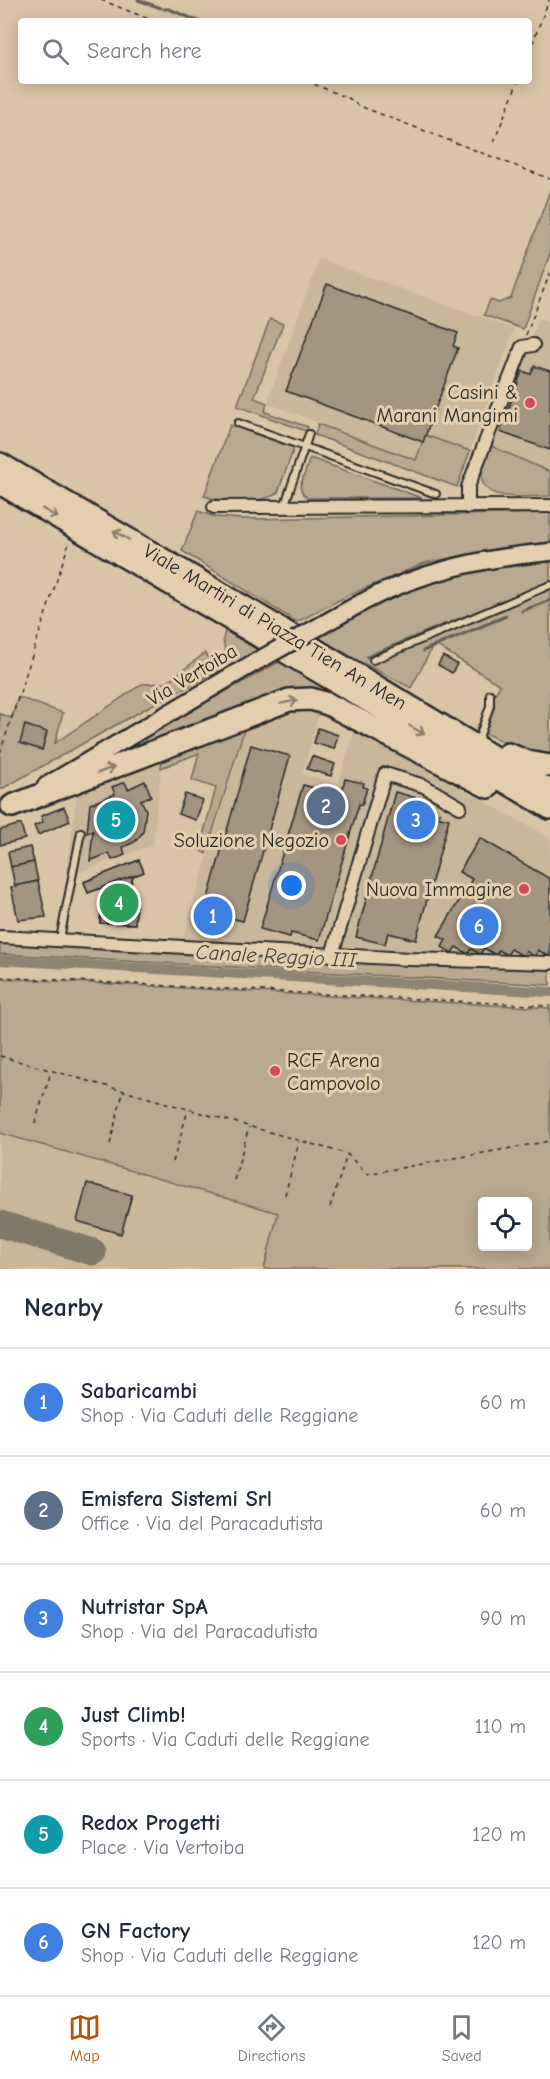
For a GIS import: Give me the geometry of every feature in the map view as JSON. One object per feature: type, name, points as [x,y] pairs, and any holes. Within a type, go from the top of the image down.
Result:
[{"type":"highway","name":"Viale Martiri di Piazza Tien An Men","points":[[0,464],[550,790]]},
{"type":"highway","name":"Viale Martiri di Piazza Tien An Men","points":[[0,483],[550,808]]},
{"type":"highway","points":[[375,687],[418,703],[512,756],[550,766]]},
{"type":"highway","points":[[6,808],[289,700],[311,699],[328,704],[550,819]]},
{"type":"main road","name":"Via Vertoiba","points":[[6,808],[252,664],[396,586],[442,570],[496,557],[550,552]]},
{"type":"street","points":[[468,507],[468,487],[528,346]]},
{"type":"street","points":[[214,507],[550,506]]},
{"type":"street","points":[[332,955],[385,774],[424,786],[460,807]]},
{"type":"street","points":[[0,937],[332,955],[550,963]]},
{"type":"lane","points":[[238,423],[436,494]]},
{"type":"lane","points":[[284,507],[309,434]]},
{"type":"lane","points":[[373,660],[550,585]]},
{"type":"lane","points":[[479,738],[490,706],[490,694]]},
{"type":"lane","points":[[60,939],[81,832]]},
{"type":"path","points":[[101,0],[146,18]]},
{"type":"path","points":[[532,44],[549,0]]},
{"type":"path","points":[[313,84],[350,99],[357,105],[550,179]]},
{"type":"path","points":[[494,142],[517,84]]},
{"type":"path","points":[[528,346],[550,273]]},
{"type":"path","points":[[0,753],[71,538]]},
{"type":"path","points":[[0,977],[550,1006]]},
{"type":"path","points":[[0,1056],[347,1154],[367,1174],[550,1142]]},
{"type":"path","points":[[35,1123],[51,1071]]},
{"type":"path","points":[[110,1144],[124,1091]]},
{"type":"path","points":[[173,1162],[188,1110]]},
{"type":"path","points":[[234,1180],[250,1126]]},
{"type":"path","points":[[285,1195],[300,1141]]},
{"type":"path","points":[[330,1208],[347,1154]]},
{"type":"shaded area","points":[[550,190],[550,253],[523,329],[484,315],[490,300],[499,303],[511,298]]},
{"type":"shaded area","points":[[319,259],[514,329],[470,451],[425,436],[416,460],[267,403]]},
{"type":"shaded area","points":[[539,318],[550,323],[550,472],[491,446]]},
{"type":"shaded area","points":[[270,319],[283,324],[254,398],[267,403],[265,412],[308,427],[306,431],[237,406]]},
{"type":"shaded area","points":[[318,424],[416,460],[425,435],[470,451],[457,487],[315,435]]},
{"type":"shaded area","points":[[230,425],[294,448],[278,492],[272,496],[242,501],[220,500],[204,496]]},
{"type":"shaded area","points":[[491,446],[550,472],[550,496],[499,495],[484,486],[482,474]]},
{"type":"shaded area","points":[[310,458],[422,498],[308,498],[300,487]]},
{"type":"shaded area","points":[[198,511],[216,517],[242,519],[550,513],[550,542],[500,548],[425,563],[349,595],[297,622],[182,551]]},
{"type":"shaded area","points":[[550,560],[550,758],[516,748],[476,729],[500,685],[434,644],[411,688],[317,639],[386,598],[415,586],[479,568]]},
{"type":"shaded area","points":[[225,631],[260,651],[159,701],[0,790],[0,714],[12,718],[18,697],[63,713],[55,743],[142,684],[166,683],[205,653],[217,667],[226,658],[223,639]]},
{"type":"shaded area","points":[[279,662],[366,711],[321,691],[61,783]]},
{"type":"shaded area","points":[[311,707],[320,711],[302,774],[338,784],[355,730],[550,838],[550,963],[181,946],[245,730],[292,709]]},
{"type":"shaded area","points":[[248,724],[249,728],[244,730],[206,854],[199,850],[216,788],[192,780],[199,753],[161,768],[162,760]]},
{"type":"shaded area","points":[[162,760],[153,845],[66,877],[77,793]]},
{"type":"shaded area","points":[[0,943],[550,964],[550,985],[0,954]]},
{"type":"shaded area","name":"RCF Arena Campovolo","points":[[0,978],[550,1008],[550,1269],[0,1269]]},
{"type":"shaded area","name":"RCF Arena Campovolo","points":[[0,978],[550,1008],[550,1269],[264,1269],[278,1213],[0,1133]]},
{"type":"building","points":[[327,284],[458,333],[453,346],[458,348],[423,442],[286,391]]},
{"type":"building","name":"Casini & Marani Mangimi","points":[[534,366],[550,371],[550,450],[500,432],[522,371],[531,374]]},
{"type":"building","points":[[443,656],[457,664],[452,673],[438,665]]},
{"type":"building","points":[[25,725],[47,732],[42,750],[20,743]]},
{"type":"building","points":[[318,728],[338,735],[334,749],[314,743]]},
{"type":"building","points":[[251,745],[290,756],[243,921],[227,917],[224,926],[210,920],[206,924],[201,923]]},
{"type":"building","points":[[312,756],[335,764],[331,776],[307,769]]},
{"type":"building","points":[[345,779],[364,783],[363,787],[367,788],[362,805],[359,804],[319,940],[291,933],[290,937],[260,929],[303,785],[341,795]]},
{"type":"building","points":[[145,781],[151,796],[141,800],[146,810],[143,832],[135,842],[123,847],[125,855],[112,860],[109,853],[90,861],[93,831],[87,833],[90,804],[115,794],[112,787],[125,782],[128,789]]},
{"type":"building","points":[[395,792],[424,800],[421,812],[449,819],[416,940],[388,933],[385,944],[356,937]]},
{"type":"building","points":[[185,794],[203,800],[196,820],[178,814]]},
{"type":"building","points":[[64,807],[70,821],[38,835],[34,826],[43,822],[41,816]]},
{"type":"building","points":[[21,824],[25,839],[0,845],[0,830]]},
{"type":"building","points":[[480,838],[550,879],[550,957],[538,950],[535,957],[526,951],[523,956],[511,949],[507,955],[499,950],[496,955],[484,948],[480,954],[471,949],[468,954],[456,947],[452,953],[442,947],[446,940],[438,936],[472,879],[459,872]]},
{"type":"building","points":[[30,847],[34,862],[11,867],[8,852]]},
{"type":"building","points":[[139,860],[144,872],[88,893],[84,882]]},
{"type":"building","points":[[139,860],[144,872],[133,876],[131,884],[127,886],[131,895],[137,895],[135,924],[100,923],[102,894],[116,882],[88,893],[84,882]]},
{"type":"building","points":[[34,862],[38,881],[15,886],[11,867]]},
{"type":"building","points":[[133,876],[131,884],[127,886],[131,895],[137,895],[135,924],[100,923],[102,894],[116,882]]},
{"type":"building","points":[[38,881],[46,917],[18,920],[11,887]]},
{"type":"building","points":[[87,1183],[132,1195],[121,1234],[77,1221]]},
{"type":"waterway","points":[[138,0],[161,8]]},
{"type":"waterway","points":[[164,9],[191,18]]},
{"type":"waterway","points":[[453,622],[521,594]]},
{"type":"waterway","points":[[522,611],[550,600]]},
{"type":"waterway","points":[[423,651],[506,616]]},
{"type":"waterway","points":[[367,657],[446,624]]},
{"type":"waterway","name":"Canale Reggio III","points":[[0,960],[550,992]]},
{"type":"taxiway","points":[[0,1224],[93,1252]]},
{"type":"place","name":"Casini & Marani Mangimi","points":[[530,403]]},
{"type":"place","name":"Emisfera Sistemi Srl","points":[[326,806]]},
{"type":"place","name":"Redox Progetti","points":[[116,820]]},
{"type":"place","name":"Nutristar SpA","points":[[416,820]]},
{"type":"place","name":"Soluzione Negozio","points":[[341,840]]},
{"type":"place","name":"Nuova Immagine","points":[[524,889]]},
{"type":"place","name":"Just Climb!","points":[[119,903]]},
{"type":"place","name":"Sabaricambi","points":[[213,916]]},
{"type":"place","name":"GN Factory","points":[[479,926]]},
{"type":"place","name":"RCF Arena Campovolo","points":[[275,1071]]}]
